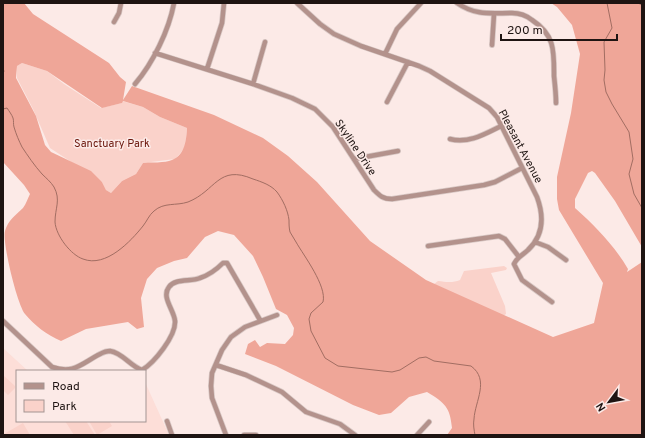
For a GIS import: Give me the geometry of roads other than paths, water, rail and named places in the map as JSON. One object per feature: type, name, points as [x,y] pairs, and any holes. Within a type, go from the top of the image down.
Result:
[{"type":"street","points":[[114,22],[119,13],[121,3]]},
{"type":"street","points":[[135,84],[155,53],[167,29],[174,3]]},
{"type":"street","points":[[206,69],[222,23],[224,3]]},
{"type":"street","name":"Pleasant Avenue","points":[[297,3],[320,24],[348,42],[419,66],[437,75],[489,108],[497,116],[537,196],[541,208],[541,230],[535,242],[518,258]]},
{"type":"street","points":[[385,54],[397,29],[421,3]]},
{"type":"street","points":[[458,3],[480,14],[514,13],[528,17],[539,24],[549,36],[555,54],[554,77],[556,103]]},
{"type":"street","points":[[492,45],[494,14]]},
{"type":"street","points":[[252,84],[266,42]]},
{"type":"street","name":"Skyline Drive","points":[[155,53],[252,84],[292,98],[315,109],[333,127],[379,196],[385,199],[484,185],[495,182],[522,168]]},
{"type":"street","points":[[387,102],[408,62]]},
{"type":"street","points":[[450,139],[458,142],[469,140],[501,126]]},
{"type":"street","points":[[354,159],[398,151]]},
{"type":"street","points":[[428,246],[500,236],[505,239],[518,258],[514,264],[522,280],[552,302]]},
{"type":"street","points":[[535,242],[548,247],[566,260]]},
{"type":"street","points":[[3,321],[52,367],[66,370],[72,369],[108,351],[118,353],[137,368],[142,370],[148,367],[159,354],[174,330],[175,319],[167,299],[166,291],[169,285],[200,278],[218,268],[223,263],[227,263],[260,320]]},
{"type":"street","points":[[226,435],[212,398],[212,373],[222,350],[231,337],[245,327],[277,314]]},
{"type":"street","points":[[216,364],[246,375],[282,392],[306,412],[340,424],[355,435]]},
{"type":"street","points":[[167,421],[172,435]]},
{"type":"street","points":[[417,435],[429,422]]},
{"type":"street","points":[[244,435],[256,435]]},
{"type":"waterway","points":[[607,3],[612,28],[604,42],[604,80],[606,92],[629,132],[633,159],[629,174],[634,194],[642,208]]},
{"type":"waterway","points":[[638,3],[642,5]]},
{"type":"waterway","points":[[3,69],[3,74]]},
{"type":"waterway","points":[[3,109],[7,108],[12,116],[15,130],[22,147],[36,167],[54,187],[57,196],[55,222],[61,239],[74,254],[83,259],[92,261],[100,260],[117,252],[132,239],[151,214],[158,208],[166,205],[188,202],[205,192],[224,177],[241,175],[272,187],[277,192],[285,206],[289,220],[290,232],[314,271],[322,288],[323,302],[311,313],[309,319],[311,331],[325,358],[338,366],[392,372],[400,370],[419,358],[426,357],[434,361],[471,366],[477,372],[481,384],[475,412],[475,435]]},
{"type":"park label","name":"Sanctuary Park","points":[[112,143]]}]
